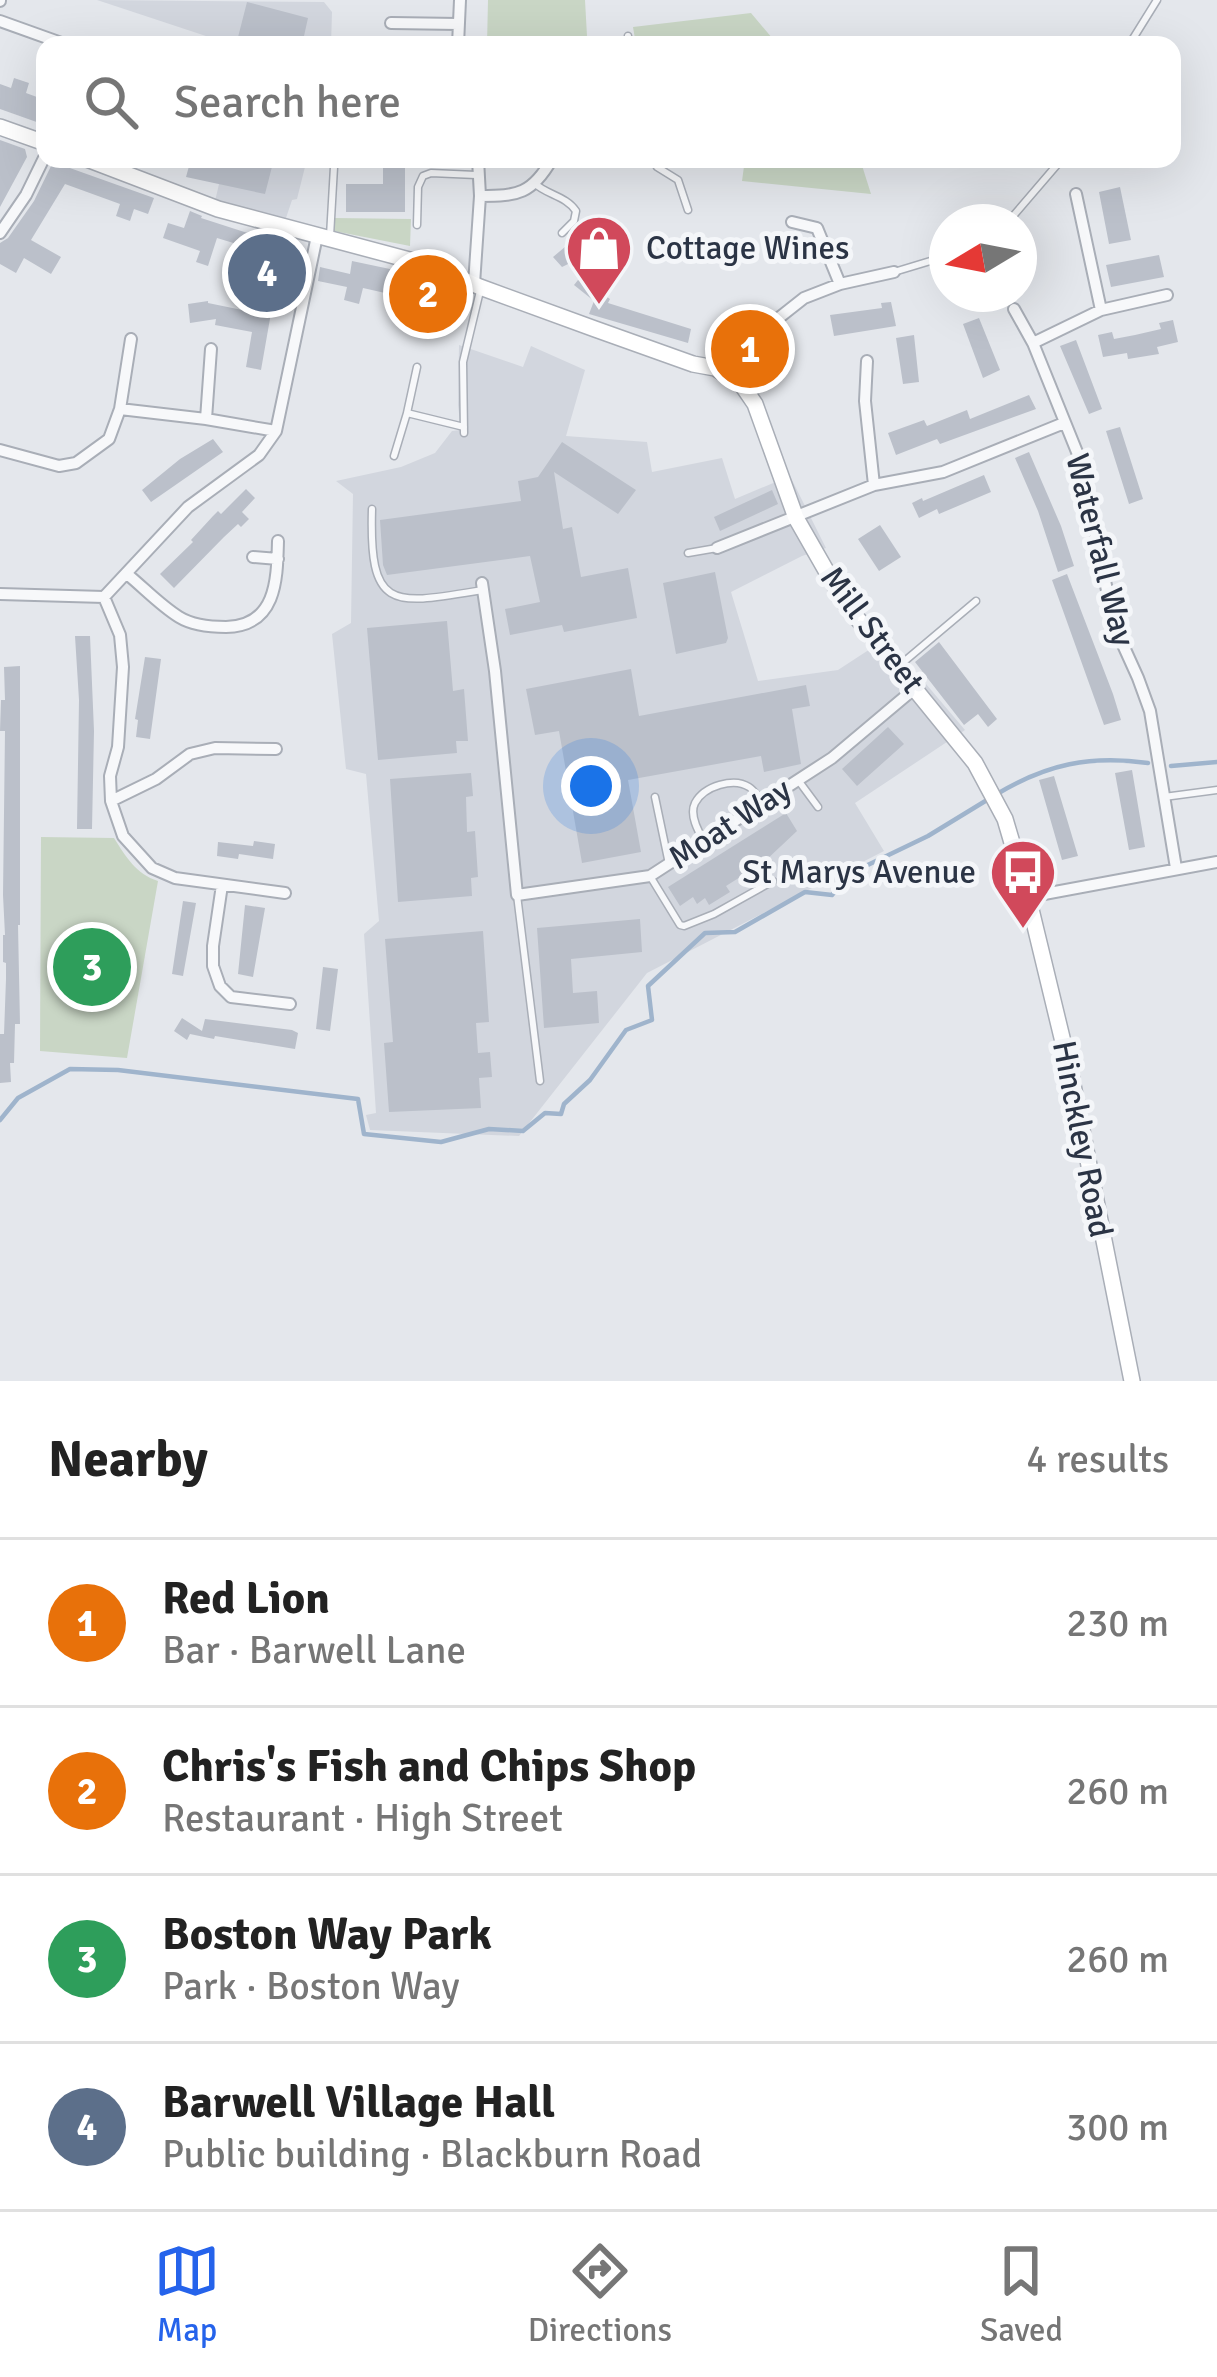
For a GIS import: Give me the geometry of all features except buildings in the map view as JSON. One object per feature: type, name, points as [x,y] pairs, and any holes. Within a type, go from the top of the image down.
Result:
[{"type":"street","points":[[458,36],[460,0]]},
{"type":"street","points":[[0,21],[42,36]]},
{"type":"street","points":[[392,23],[458,24]]},
{"type":"street","points":[[0,127],[36,140]]},
{"type":"street","points":[[2,228],[39,168]]},
{"type":"street","points":[[122,168],[218,209],[432,266],[673,357],[715,368],[804,298],[894,272]]},
{"type":"street","points":[[477,286],[479,168]]},
{"type":"street","points":[[480,196],[512,196],[534,183],[545,168]]},
{"type":"street","points":[[1076,194],[1100,310]]},
{"type":"street","points":[[792,222],[817,227],[840,284]]},
{"type":"street","points":[[0,594],[104,597],[188,507],[260,455],[276,431],[324,237]]},
{"type":"street","points":[[1033,343],[1100,310],[1167,296]]},
{"type":"street","name":"Waterfall Way","points":[[1016,312],[1081,462],[1114,626],[1150,711],[1176,868]]},
{"type":"street","points":[[0,450],[59,466],[76,463],[110,439],[131,340]]},
{"type":"street","points":[[206,418],[211,349]]},
{"type":"street","points":[[867,361],[865,400],[874,485]]},
{"type":"street","name":"Mill Street","points":[[715,368],[750,395],[796,518],[844,602],[991,789],[1028,897]]},
{"type":"street","points":[[120,409],[276,431]]},
{"type":"street","points":[[717,548],[874,485],[943,472],[1064,423]]},
{"type":"street","points":[[127,574],[182,619],[240,627],[265,610],[277,584],[278,541]]},
{"type":"street","points":[[253,557],[278,559]]},
{"type":"street","points":[[482,586],[517,895]]},
{"type":"street","points":[[104,597],[120,635],[123,668],[118,747],[110,776],[111,801],[123,836],[152,868],[175,878],[286,892]]},
{"type":"street","name":"Moat Way","points":[[517,895],[650,876],[832,758],[914,688]]},
{"type":"street","points":[[111,801],[156,779],[190,754],[215,748],[276,749]]},
{"type":"street","points":[[1028,897],[1217,862]]},
{"type":"street","points":[[222,885],[213,946],[213,967],[220,986],[231,997],[290,1004]]},
{"type":"street","name":"Hinckley Road","points":[[1028,897],[1071,1075],[1132,1381]]},
{"type":"lane","points":[[1135,36],[1157,0]]},
{"type":"lane","points":[[324,237],[334,168]]},
{"type":"lane","points":[[659,168],[678,180],[688,210]]},
{"type":"lane","points":[[1022,204],[1053,168]]},
{"type":"lane","points":[[417,226],[418,187],[423,176],[480,175]]},
{"type":"lane","points":[[534,183],[546,194],[570,202],[576,212],[562,233]]},
{"type":"lane","points":[[894,272],[929,261]]},
{"type":"lane","points":[[407,413],[464,430],[464,362],[477,286]]},
{"type":"lane","points":[[394,456],[417,367]]},
{"type":"lane","points":[[372,509],[375,574],[384,591],[434,598],[482,586]]},
{"type":"lane","points":[[688,553],[717,548]]},
{"type":"lane","points":[[897,667],[976,601]]},
{"type":"lane","points":[[799,780],[818,807]]},
{"type":"lane","points":[[704,841],[694,815],[695,803],[705,793],[740,783],[752,788],[763,803]]},
{"type":"lane","points":[[1164,797],[1217,790]]},
{"type":"lane","points":[[656,797],[668,864]]},
{"type":"lane","points":[[650,876],[684,926],[773,880]]},
{"type":"lane","points":[[517,895],[540,1081]]},
{"type":"shaded area","points":[[97,0],[324,2],[332,12],[331,36],[206,36]]},
{"type":"shaded area","points":[[223,168],[305,168],[297,199],[292,200],[286,218],[215,201]]},
{"type":"shaded area","points":[[459,345],[523,367],[531,346],[585,370],[566,436],[647,442],[652,472],[722,458],[735,499],[790,476],[826,548],[731,592],[758,681],[838,670],[887,638],[965,730],[855,803],[884,851],[647,973],[519,1136],[370,1130],[366,1115],[376,1113],[364,934],[379,921],[366,774],[346,769],[332,634],[351,623],[353,494],[336,481],[401,467],[435,453],[452,431],[461,430]]},
{"type":"green space","points":[[488,0],[585,0],[587,36],[487,36]]},
{"type":"green space","points":[[751,13],[770,36],[634,36],[633,27]]},
{"type":"green space","points":[[744,168],[863,168],[871,194],[742,181]]},
{"type":"green space","points":[[334,218],[411,219],[410,246],[334,231]]},
{"type":"green space","points":[[41,837],[114,838],[138,869],[158,881],[127,1058],[40,1051]]},
{"type":"waterway","points":[[1171,766],[1217,762]]},
{"type":"waterway","points":[[997,794],[1069,764],[1148,763]]},
{"type":"waterway","points":[[0,1120],[18,1098],[70,1069],[118,1070],[358,1099],[364,1134],[441,1142],[489,1129],[523,1131],[545,1113],[561,1114],[564,1104],[590,1080],[626,1030],[652,1020],[648,986],[705,933],[735,932],[805,892],[832,895],[849,874],[928,836],[987,800]]},
{"type":"place","name":"Barwell Village Hall","points":[[267,273]]},
{"type":"place","name":"Chris's Fish and Chips Shop","points":[[428,294]]},
{"type":"place","name":"Cottage Wines","points":[[599,307]]},
{"type":"place","name":"Red Lion","points":[[750,349]]},
{"type":"place","name":"St Marys Avenue","points":[[1023,931]]},
{"type":"place","name":"Boston Way Park","points":[[92,967]]}]
